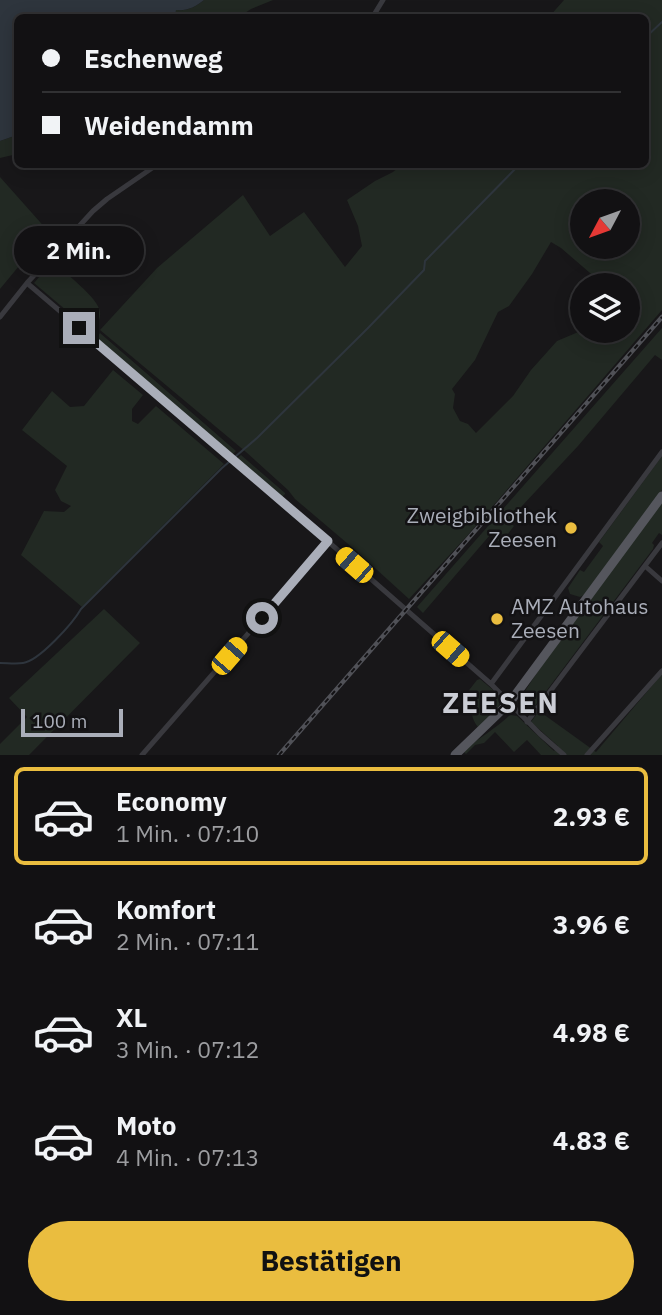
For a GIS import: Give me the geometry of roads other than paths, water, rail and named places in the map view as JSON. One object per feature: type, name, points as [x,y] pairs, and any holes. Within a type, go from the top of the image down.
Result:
[{"type":"main road","points":[[455,755],[510,702],[662,496]]},
{"type":"street","points":[[0,317],[27,283],[93,211],[152,168]]},
{"type":"street","points":[[27,283],[491,684],[527,722],[564,755]]},
{"type":"street","points":[[491,684],[662,452]]},
{"type":"street","points":[[142,755],[328,541]]},
{"type":"street","points":[[527,722],[662,543]]},
{"type":"street","points":[[645,566],[662,581]]},
{"type":"street","points":[[587,755],[662,671]]},
{"type":"waterway","points":[[649,34],[662,22]]},
{"type":"waterway","points":[[0,663],[30,661],[55,640],[81,609],[222,468],[257,438],[368,328],[424,270],[425,261],[516,168]]},
{"type":"railway","points":[[279,755],[662,317]]},
{"type":"place","name":"Zweigbibliothek Zeesen","points":[[571,528]]},
{"type":"place","name":"AMZ Autohaus Zeesen","points":[[497,619]]},
{"type":"district","name":"ZEESEN","points":[[501,703]]}]
